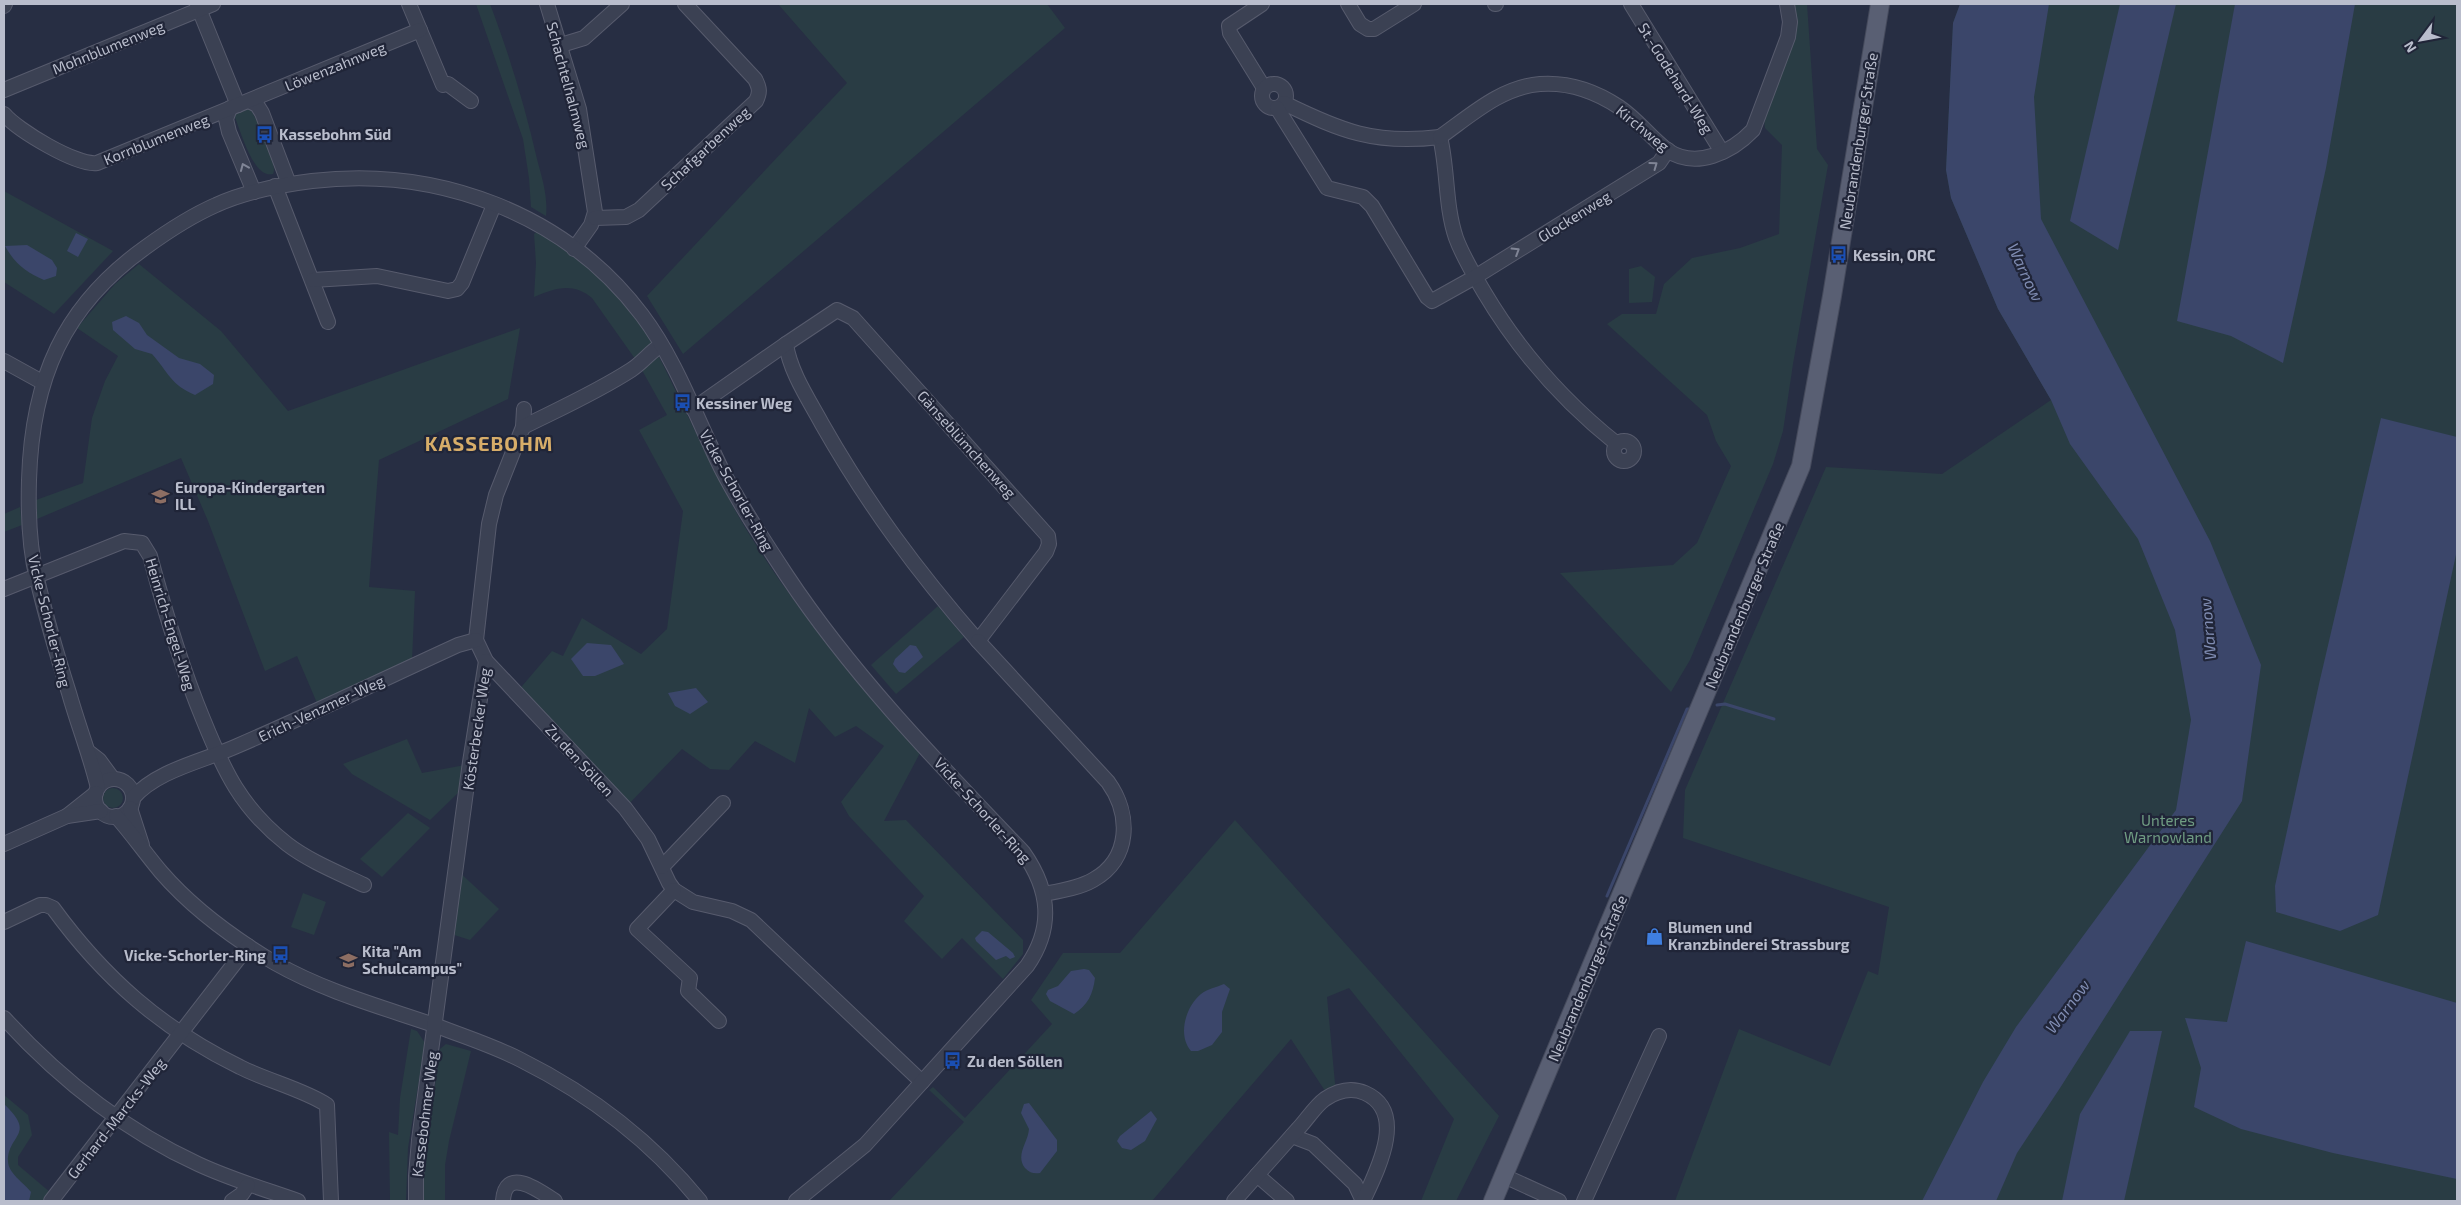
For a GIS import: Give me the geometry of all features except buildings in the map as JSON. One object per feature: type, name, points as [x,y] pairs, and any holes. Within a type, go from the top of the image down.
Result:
[{"type":"main road","name":"Neubrandenburger Straße","points":[[1493,1201],[1801,466],[1832,296],[1880,4]]},
{"type":"street","name":"Mohnblumenweg","points":[[4,90],[198,7],[213,4]]},
{"type":"street","points":[[409,4],[443,86],[448,84],[471,100]]},
{"type":"street","name":"Schachtelhalmweg","points":[[547,4],[579,109],[587,149],[595,218]]},
{"type":"street","points":[[561,45],[584,38],[622,4]]},
{"type":"street","name":"Schafgarbenweg","points":[[595,218],[608,219],[633,214],[756,101],[759,95],[759,86],[755,79],[685,4]]},
{"type":"street","points":[[1262,4],[1228,26],[1230,33],[1264,88],[1262,95],[1264,103],[1268,107],[1280,105]]},
{"type":"street","points":[[1348,4],[1360,24],[1368,29],[1374,28],[1414,4]]},
{"type":"street","name":"St.-Godehard-Weg","points":[[1630,4],[1722,152]]},
{"type":"street","name":"Kirchweg","points":[[1280,105],[1364,136],[1416,140],[1440,137],[1498,97],[1531,86],[1558,84],[1598,94],[1620,108],[1668,150],[1679,156],[1708,157],[1722,152],[1743,140],[1752,130],[1788,37],[1790,22],[1787,4]]},
{"type":"street","points":[[198,7],[239,105]]},
{"type":"street","name":"Löwenzahnweg","points":[[239,105],[420,30]]},
{"type":"street","points":[[1264,88],[1273,84],[1282,86],[1286,94],[1280,105]]},
{"type":"street","points":[[254,192],[229,132],[226,119],[239,105],[257,105],[262,113],[282,185],[328,322]]},
{"type":"street","name":"Kornblumenweg","points":[[4,114],[17,127],[90,164],[239,105]]},
{"type":"street","points":[[1280,105],[1326,188],[1362,197],[1372,206],[1427,297],[1432,301],[1438,299],[1475,277]]},
{"type":"street","points":[[1440,137],[1452,222],[1456,238],[1475,277],[1514,340],[1536,366],[1565,400],[1617,444]]},
{"type":"street","name":"Glockenweg","points":[[1475,277],[1659,163],[1668,150]]},
{"type":"street","name":"Vicke-Schorler-Ring","points":[[700,1201],[667,1164],[622,1124],[587,1100],[520,1060],[436,1026],[321,986],[248,946],[219,927],[186,898],[116,816],[101,811],[96,803],[97,791],[90,753],[69,694],[36,576],[30,540],[29,466],[42,382],[50,360],[72,321],[99,286],[115,270],[195,215],[224,201],[282,185],[347,177],[395,178],[451,189],[494,204],[542,226],[574,249],[624,294],[640,313],[661,345],[740,502],[800,595],[850,660],[914,735],[1023,852],[1034,867],[1044,894],[1044,928],[1035,954],[865,1145],[796,1201]]},
{"type":"street","points":[[313,280],[377,276],[448,290],[458,289],[494,204]]},
{"type":"street","points":[[574,249],[595,218]]},
{"type":"street","name":"Gänseblümchenweg","points":[[693,409],[830,313],[838,310],[845,312],[853,318],[1045,529],[1049,544],[1046,552],[978,641]]},
{"type":"street","points":[[786,344],[797,377],[816,413],[872,508],[915,567],[978,641],[1117,794],[1125,824],[1124,839],[1114,862],[1105,872],[1083,885],[1044,894]]},
{"type":"street","points":[[523,427],[610,383],[634,368],[648,353],[661,345]]},
{"type":"street","points":[[4,361],[42,382]]},
{"type":"street","points":[[476,640],[489,524],[496,495],[523,427],[524,409]]},
{"type":"street","name":"Heinrich-Engel-Weg","points":[[36,576],[124,541],[142,543],[150,556],[175,648],[218,754]]},
{"type":"street","points":[[4,589],[36,576]]},
{"type":"street","name":"Kösterbecker Weg","points":[[436,1026],[470,762],[486,661],[476,640]]},
{"type":"street","name":"Erich-Venzmer-Weg","points":[[131,803],[138,791],[166,775],[218,754],[458,645],[476,640]]},
{"type":"street","name":"Zu den Söllen","points":[[486,661],[625,808],[648,839],[674,890]]},
{"type":"street","name":"Vicke-Schorler-Ring","points":[[90,753],[119,781],[129,786],[131,803],[142,845]]},
{"type":"street","points":[[218,754],[236,791],[273,832],[294,849],[364,885]]},
{"type":"street","name":"Erich-Venzmer-Weg","points":[[119,781],[166,775]]},
{"type":"street","points":[[67,816],[107,780],[119,781]]},
{"type":"street","points":[[116,816],[131,803]]},
{"type":"street","points":[[662,868],[723,803]]},
{"type":"street","points":[[4,844],[67,816],[101,811]]},
{"type":"street","points":[[719,1021],[688,991],[690,978],[637,929],[674,890],[693,902],[732,911],[751,920],[922,1082]]},
{"type":"street","points":[[4,922],[40,905],[53,908],[93,960],[111,978],[182,1035],[251,1073],[327,1104],[331,1201]]},
{"type":"street","name":"Gerhard-Marcks-Weg","points":[[51,1201],[182,1035],[248,946]]},
{"type":"street","points":[[4,1018],[49,1065],[116,1118],[196,1163],[248,1185],[298,1201]]},
{"type":"street","name":"Kassebohmer Weg","points":[[416,1201],[419,1140],[436,1026]]},
{"type":"street","points":[[1584,1201],[1659,1036]]},
{"type":"street","points":[[1234,1201],[1324,1100],[1351,1090],[1361,1092],[1379,1103],[1386,1112],[1386,1139],[1363,1201]]},
{"type":"street","points":[[1292,1136],[1313,1144],[1355,1184],[1363,1201]]},
{"type":"street","points":[[1257,1175],[1287,1201]]},
{"type":"street","points":[[1504,1176],[1559,1201]]},
{"type":"street","points":[[503,1201],[508,1187],[515,1182],[522,1182],[555,1201]]},
{"type":"street","points":[[232,1201],[242,1194],[248,1185]]},
{"type":"green space","points":[[476,4],[490,4],[510,61],[543,180],[546,216],[531,207],[523,139]]},
{"type":"green space","points":[[778,4],[1047,4],[1065,28],[683,354],[647,296],[847,83]]},
{"type":"green space","points":[[1794,4],[1807,4],[1817,149],[1828,165],[1783,431],[1773,464],[1690,660],[1671,692],[1560,573],[1673,565],[1697,543],[1731,466],[1716,441],[1707,415],[1607,324],[1622,314],[1656,314],[1664,284],[1692,258],[1740,248],[1779,234],[1782,145],[1765,128],[1764,119],[1781,76],[1789,49],[1794,20]]},
{"type":"green space","name":"Unteres Warnowland","points":[[1960,4],[2457,4],[2457,1201],[1675,1201],[1739,1029],[1830,1066],[1868,971],[1878,975],[1889,907],[1683,838],[1685,790],[1826,467],[1942,474],[2051,400],[1998,309],[1951,198],[1946,170],[1953,23]]},
{"type":"green space","points":[[245,108],[250,108],[266,141],[273,161],[273,174],[266,174],[259,169],[244,142],[234,115]]},
{"type":"green space","points":[[4,191],[113,251],[54,314],[4,282]]},
{"type":"green space","points":[[538,231],[553,240],[597,274],[623,300],[634,315],[644,329],[679,398],[674,400],[679,410],[684,408],[728,497],[758,548],[815,628],[920,753],[884,821],[906,820],[1023,940],[1023,954],[1003,979],[962,938],[942,959],[904,921],[924,896],[849,816],[841,802],[884,746],[856,726],[835,737],[809,708],[795,763],[755,741],[729,770],[710,769],[682,749],[625,808],[517,692],[552,651],[563,656],[582,618],[641,654],[667,629],[683,511],[639,430],[667,415],[638,363],[592,298],[585,293],[571,288],[564,288],[534,297],[536,263],[534,234]]},
{"type":"green space","points":[[139,264],[221,331],[288,411],[520,328],[508,399],[379,460],[369,587],[415,591],[412,660],[317,703],[297,656],[265,671],[208,521],[181,458],[37,519],[36,500],[83,483],[92,418],[105,381],[118,356],[77,328],[115,284]]},
{"type":"green space","points":[[1641,266],[1655,277],[1652,302],[1629,303],[1629,269]]},
{"type":"green space","points":[[20,507],[22,525],[4,532],[4,514]]},
{"type":"green space","points":[[938,606],[964,637],[896,694],[871,665]]},
{"type":"green space","points":[[407,739],[422,773],[465,765],[463,793],[458,793],[430,820],[352,774],[343,764]]},
{"type":"green space","points":[[113,788],[120,791],[123,798],[120,805],[113,808],[106,805],[103,798],[106,791]]},
{"type":"green space","points":[[408,813],[430,828],[382,877],[360,859]]},
{"type":"green space","points":[[1235,820],[1499,1116],[1456,1201],[1421,1201],[1454,1119],[1349,988],[1327,997],[1336,1094],[1329,1097],[1291,1039],[1152,1201],[889,1201],[964,1122],[929,1090],[933,1087],[965,1118],[1052,1024],[1031,1000],[1063,953],[1120,953]]},
{"type":"green space","points":[[457,870],[499,909],[470,940],[448,933]]},
{"type":"green space","points":[[303,893],[326,902],[314,935],[291,927]]},
{"type":"green space","points":[[411,1029],[417,1031],[425,1043],[408,1148],[406,1201],[390,1201],[389,1132],[398,1135],[400,1098]]},
{"type":"green space","points":[[446,1044],[471,1051],[449,1141],[445,1165],[445,1201],[424,1201],[424,1167],[440,1049]]},
{"type":"green space","points":[[4,1095],[28,1115],[32,1135],[18,1157],[18,1165],[51,1193],[44,1201],[4,1201]]},
{"type":"water","name":"Warnow","points":[[1960,4],[2049,4],[2034,97],[2041,219],[2210,541],[2261,665],[2242,801],[2017,1153],[1996,1201],[1922,1201],[1983,1082],[2016,1027],[2176,810],[2191,720],[2175,630],[2138,539],[2070,444],[2051,400],[1998,309],[1951,198],[1946,170],[1953,23]]},
{"type":"water","points":[[2120,4],[2176,4],[2118,250],[2070,221]]},
{"type":"water","points":[[2235,4],[2355,4],[2326,168],[2283,363],[2231,336],[2177,321]]},
{"type":"water","points":[[76,233],[88,239],[78,257],[67,251]]},
{"type":"water","points":[[27,245],[52,260],[57,268],[56,276],[44,280],[32,274],[17,263],[5,246]]},
{"type":"water","points":[[126,316],[139,323],[147,335],[179,358],[200,364],[214,375],[213,384],[195,395],[180,387],[170,378],[152,354],[135,349],[113,330],[112,322]]},
{"type":"water","points":[[2381,418],[2457,437],[2457,550],[2378,915],[2340,931],[2276,912],[2275,886],[2319,684]]},
{"type":"water","points":[[587,643],[611,645],[624,664],[595,676],[583,676],[571,659]]},
{"type":"water","points":[[910,645],[916,646],[923,657],[905,673],[899,672],[893,664],[895,659]]},
{"type":"water","points":[[696,688],[708,702],[690,714],[675,706],[668,693]]},
{"type":"water","points":[[982,931],[988,932],[1013,953],[1015,957],[1010,959],[1006,956],[996,960],[976,941],[975,938]]},
{"type":"water","points":[[2246,941],[2457,1003],[2457,1179],[2333,1153],[2241,1129],[2194,1107],[2201,1068],[2185,1018],[2227,1022]]},
{"type":"water","points":[[1089,970],[1095,978],[1091,994],[1083,1007],[1074,1014],[1050,1001],[1046,994],[1048,990],[1058,986],[1071,971]]},
{"type":"water","points":[[1224,984],[1230,989],[1222,1012],[1222,1032],[1212,1045],[1198,1051],[1191,1051],[1187,1044],[1184,1029],[1191,1006],[1203,992]]},
{"type":"water","points":[[2130,1031],[2162,1031],[2124,1201],[2062,1201],[2080,1114]]},
{"type":"water","points":[[1029,1103],[1057,1140],[1057,1151],[1040,1173],[1032,1173],[1027,1170],[1021,1158],[1029,1129],[1021,1113],[1024,1104]]},
{"type":"water","points":[[4,1104],[14,1114],[19,1122],[20,1129],[9,1152],[9,1165],[13,1174],[31,1192],[29,1201],[4,1201]]},
{"type":"water","points":[[1151,1111],[1157,1119],[1145,1141],[1131,1150],[1122,1148],[1117,1141],[1120,1136]]},
{"type":"waterway","points":[[1717,705],[1725,704],[1774,719]]},
{"type":"waterway","points":[[1607,896],[1687,709],[1692,709]]},
{"type":"place","name":"Kassebohm Süd","points":[[265,134]]},
{"type":"place","name":"Kessin, ORC","points":[[1839,255]]},
{"type":"place","name":"Kessiner Weg","points":[[682,403]]},
{"type":"place","name":"Europa-Kindergarten ILL","points":[[161,496]]},
{"type":"place","name":"Blumen und Kranzbinderei Strassburg","points":[[1654,936]]},
{"type":"place","name":"Vicke-Schorler-Ring","points":[[280,955]]},
{"type":"place","name":"Kita \"Am Schulcampus\"","points":[[348,960]]},
{"type":"place","name":"Zu den Söllen","points":[[953,1061]]},
{"type":"district","name":"KASSEBOHM","points":[[489,443]]}]
